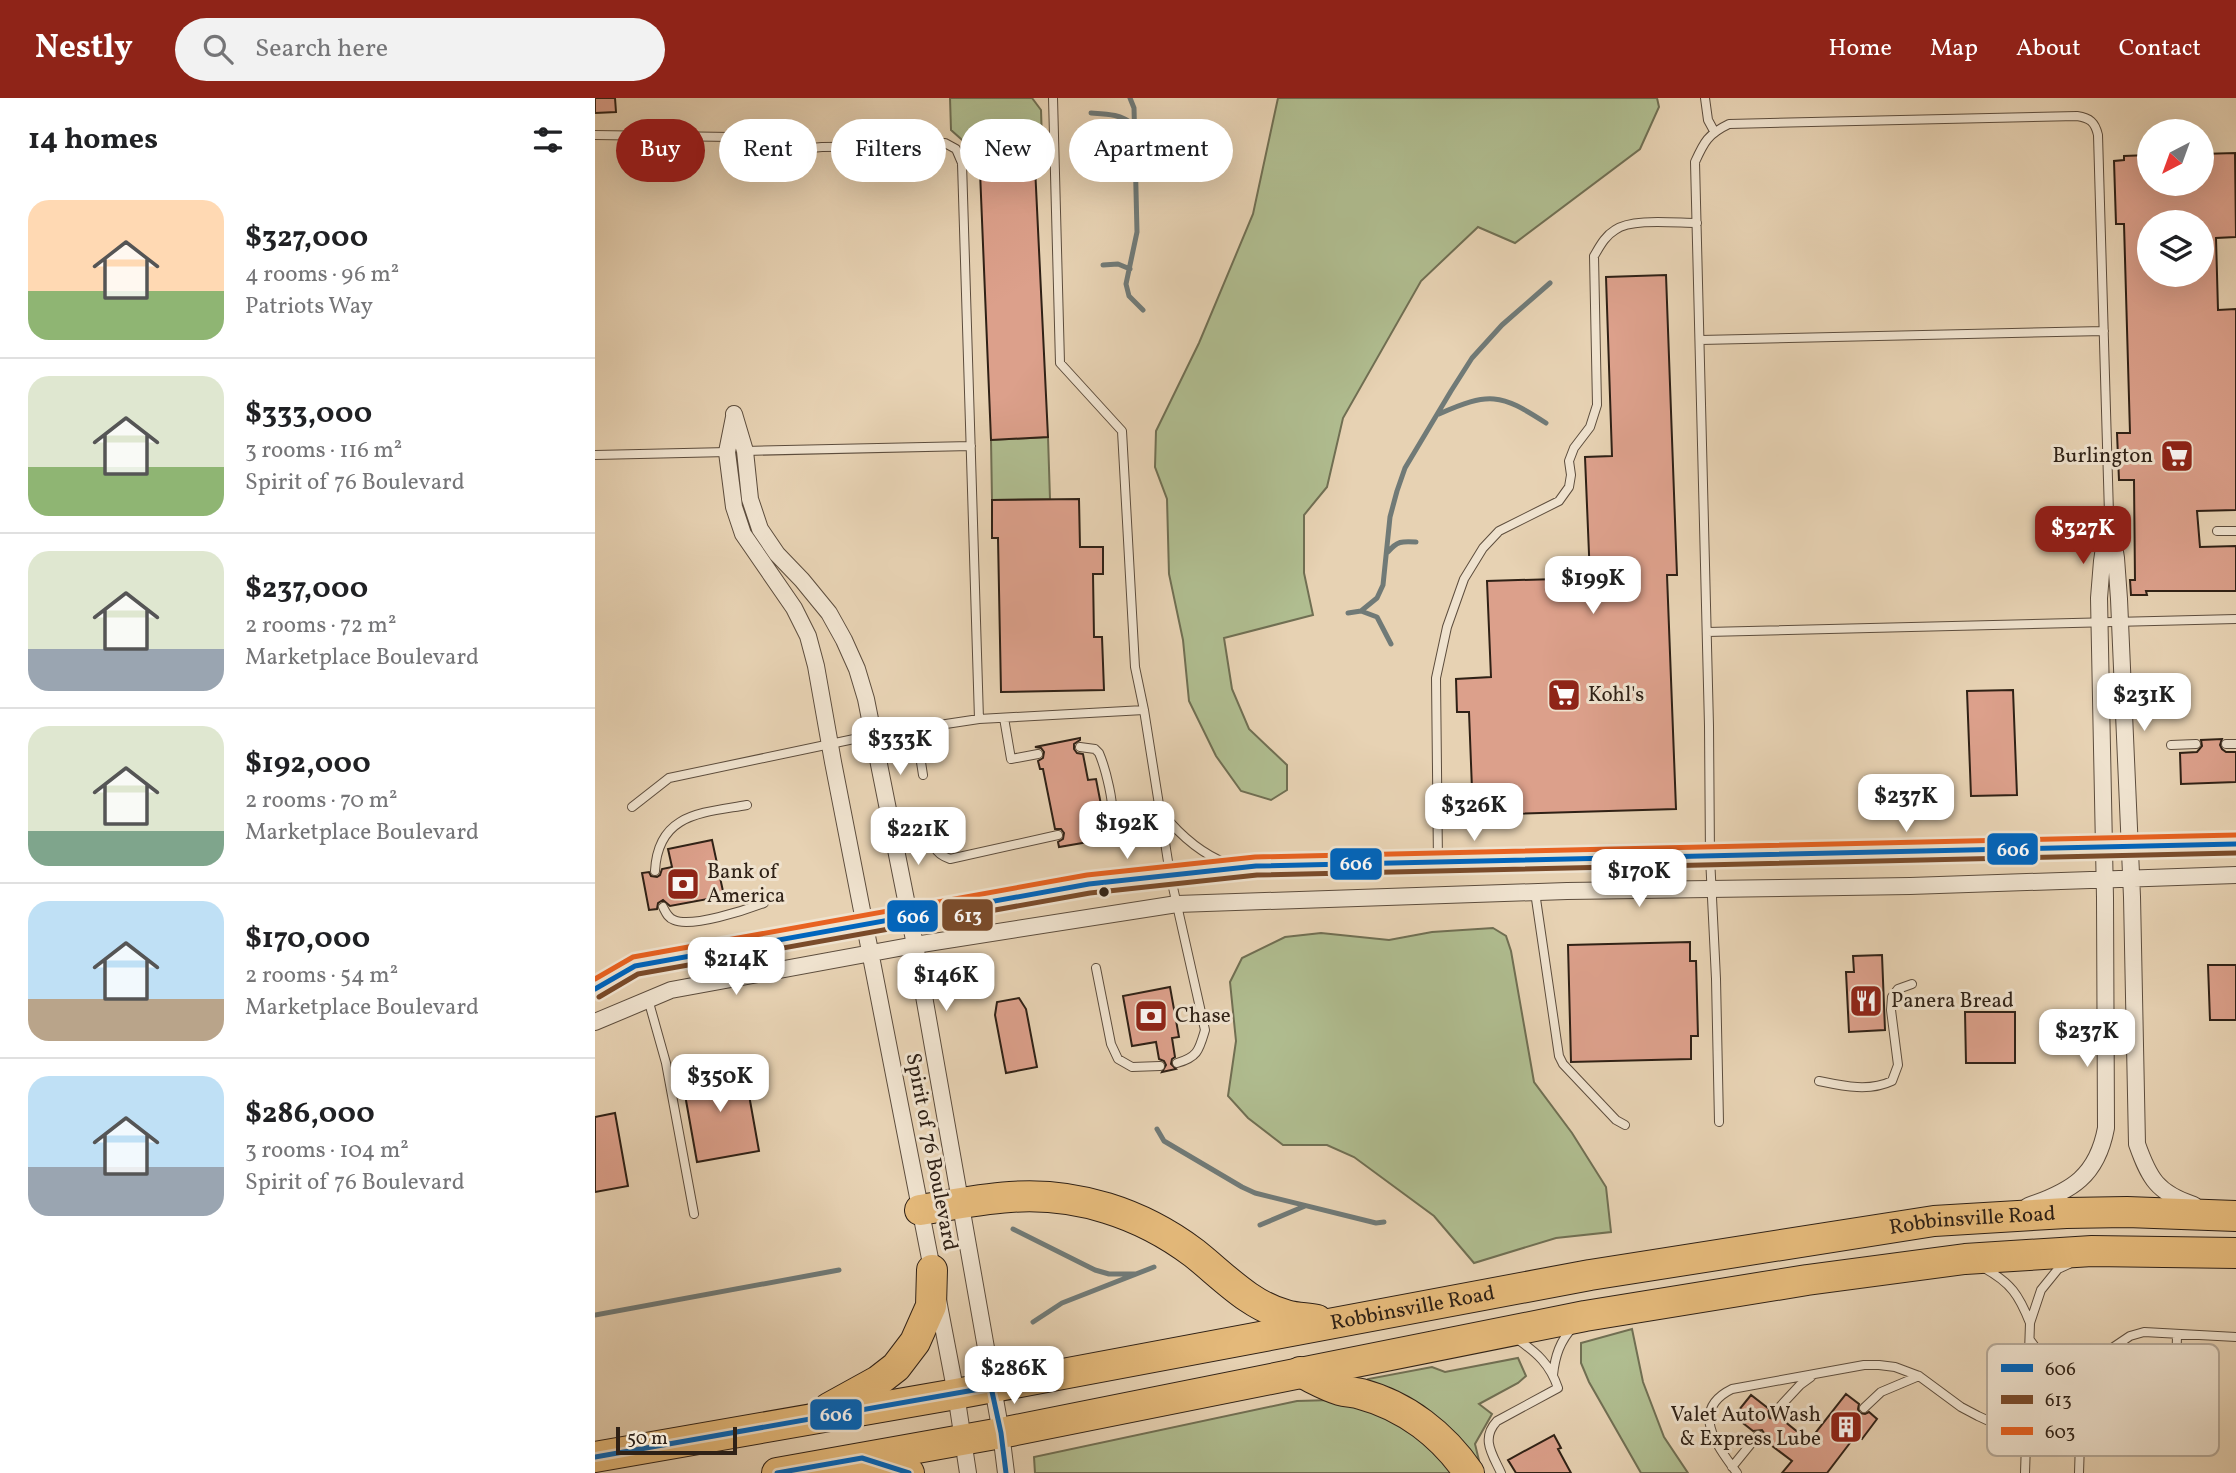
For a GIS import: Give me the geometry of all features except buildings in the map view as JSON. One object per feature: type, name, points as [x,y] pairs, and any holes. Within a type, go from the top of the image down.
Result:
[{"type":"highway","points":[[921,1210],[982,1199],[1036,1196],[1059,1197],[1101,1205],[1154,1228],[1177,1242],[1222,1278],[1270,1309],[1286,1315],[1339,1323]]},
{"type":"highway","name":"Robbinsville Road","points":[[595,1457],[956,1394],[1604,1273],[1934,1221],[2127,1212],[2231,1216]]},
{"type":"highway","name":"Robbinsville Road","points":[[777,1473],[1001,1433],[1585,1316],[1807,1280],[1965,1259],[2092,1251],[2236,1253]]},
{"type":"highway","points":[[804,1420],[878,1381],[896,1367],[915,1342],[931,1306],[932,1270]]},
{"type":"highway","points":[[1300,1372],[1338,1390],[1385,1402],[1412,1416],[1447,1445],[1469,1473]]},
{"type":"highway","points":[[862,1458],[909,1473]]},
{"type":"street","name":"Spirit of 76 Boulevard","points":[[968,1473],[956,1394],[816,666],[808,636],[794,608],[743,534],[734,507],[727,452],[734,414],[745,451],[750,499],[760,529],[777,554],[829,613],[857,669],[910,917],[1006,1473]]},
{"type":"street","points":[[1996,1217],[2056,1196],[2073,1187],[2094,1165],[2106,1128],[2100,621],[2102,561],[2109,514]]},
{"type":"street","points":[[2109,514],[2116,558],[2120,621],[2130,846],[2137,1144],[2147,1171],[2159,1187],[2174,1199],[2231,1216]]},
{"type":"street","points":[[595,989],[635,965],[1007,898],[1171,874],[1241,868],[1438,862],[2236,844]]},
{"type":"street","points":[[595,1022],[671,990],[915,945],[1177,904],[1535,892],[2104,880],[2236,874]]},
{"type":"lane","points":[[1053,98],[1060,363],[1122,431],[1135,667],[1171,874],[1205,1030],[1200,1048],[1194,1056],[1177,1063]]},
{"type":"lane","points":[[1705,98],[1708,120],[1714,131]]},
{"type":"lane","points":[[1719,1122],[1710,857],[1695,162],[1703,144],[1714,131],[1729,124],[2056,116],[2087,118],[2095,125],[2098,135],[2109,514]]},
{"type":"lane","points":[[595,135],[732,137],[777,151],[945,143],[956,149],[962,163],[979,719]]},
{"type":"lane","points":[[1438,862],[1436,678],[1447,626],[1464,579],[1483,548],[1499,531],[1559,501],[1569,487],[1569,461],[1574,448],[1590,427],[1597,405],[1594,256],[1615,229],[1628,224],[1697,223]]},
{"type":"lane","points":[[1699,340],[2104,331]]},
{"type":"lane","points":[[595,455],[971,446]]},
{"type":"lane","points":[[2217,531],[2236,531]]},
{"type":"lane","points":[[1707,632],[2236,619]]},
{"type":"lane","points":[[632,807],[669,778],[830,743],[979,719],[1144,710]]},
{"type":"lane","points":[[1004,718],[1011,760],[1038,754]]},
{"type":"lane","points":[[916,730],[923,775]]},
{"type":"lane","points":[[2171,745],[2196,744]]},
{"type":"lane","points":[[2225,744],[2236,744]]},
{"type":"lane","points":[[1080,747],[1095,749],[1099,753],[1111,797],[1111,821],[1097,828]]},
{"type":"lane","points":[[655,871],[656,854],[664,837],[676,824],[693,814],[747,805]]},
{"type":"lane","points":[[1160,811],[1176,831],[1195,846],[1216,860],[1241,868]]},
{"type":"lane","points":[[931,827],[935,850],[950,859],[1058,835]]},
{"type":"lane","points":[[1535,892],[1559,1056],[1616,1120],[1625,1125]]},
{"type":"lane","points":[[663,907],[669,917],[684,923],[738,913],[764,903]]},
{"type":"lane","points":[[1096,968],[1111,1044],[1118,1059],[1132,1067],[1160,1066]]},
{"type":"lane","points":[[1819,1081],[1879,1088],[1892,1082],[1898,1065],[1891,1010],[1892,997],[1898,989],[1912,984]]},
{"type":"lane","points":[[648,999],[666,1063],[694,1214]]},
{"type":"lane","points":[[2029,1344],[2029,1323],[2033,1309],[2048,1279],[2059,1269],[2092,1251]]},
{"type":"lane","points":[[1965,1259],[2005,1281],[2022,1301],[2029,1323]]},
{"type":"lane","points":[[1553,1375],[1560,1344],[1585,1316]]},
{"type":"lane","points":[[1501,1473],[1488,1446],[1487,1436],[1491,1428],[1558,1388],[1545,1361],[1506,1332]]},
{"type":"lane","points":[[2118,1344],[2130,1336],[2144,1332],[2236,1336]]},
{"type":"lane","points":[[2177,1335],[2177,1344]]},
{"type":"lane","points":[[2029,1339],[2033,1344]]},
{"type":"lane","points":[[1758,1435],[1735,1470],[1711,1435],[1709,1417],[1716,1399],[1732,1388],[1864,1364],[1895,1367],[1919,1376],[1961,1407],[1987,1420]]},
{"type":"lane","points":[[1774,1413],[1813,1375]]},
{"type":"lane","points":[[1864,1408],[1881,1392],[1919,1376]]},
{"type":"green space","points":[[950,98],[1032,98],[1041,110],[1041,119],[960,119],[960,138],[951,130]]},
{"type":"green space","points":[[1278,98],[1657,98],[1659,107],[1640,149],[1515,243],[1478,227],[1421,281],[1343,418],[1327,487],[1304,515],[1304,573],[1313,615],[1224,638],[1232,689],[1249,729],[1287,765],[1287,790],[1271,800],[1241,791],[1216,756],[1189,701],[1183,640],[1169,574],[1167,499],[1155,467],[1156,431],[1199,343],[1253,214]]},
{"type":"green space","points":[[1048,437],[1050,499],[992,500],[991,440]]},
{"type":"green space","points":[[1493,928],[1506,936],[1511,951],[1534,1082],[1572,1133],[1606,1187],[1611,1232],[1556,1238],[1474,1263],[1434,1216],[1354,1157],[1327,1145],[1283,1145],[1248,1118],[1228,1096],[1236,1041],[1230,982],[1242,958],[1285,937],[1321,933],[1389,940],[1432,932]]},
{"type":"green space","points":[[1632,1329],[1643,1382],[1664,1437],[1688,1473],[1641,1473],[1581,1363],[1581,1343]]},
{"type":"green space","points":[[1518,1358],[1526,1376],[1479,1404],[1492,1414],[1475,1444],[1482,1473],[1366,1385],[1368,1379],[1432,1367],[1445,1372]]},
{"type":"green space","points":[[1332,1400],[1355,1403],[1406,1425],[1457,1473],[1035,1473],[1034,1457],[1297,1401]]},
{"type":"waterway","points":[[1130,98],[1134,108],[1137,232],[1126,284],[1129,296],[1143,310]]},
{"type":"waterway","points":[[1091,113],[1124,119]]},
{"type":"waterway","points":[[1103,265],[1118,264],[1130,269]]},
{"type":"waterway","points":[[1348,613],[1361,611],[1377,598],[1383,585],[1390,517],[1405,468],[1451,391],[1472,358],[1502,325],[1550,283]]},
{"type":"waterway","points":[[1439,414],[1470,402],[1494,399],[1517,406],[1546,423]]},
{"type":"waterway","points":[[1388,552],[1400,542],[1416,542]]},
{"type":"waterway","points":[[1361,611],[1377,617],[1391,644]]},
{"type":"waterway","points":[[1157,1129],[1164,1141],[1255,1193],[1376,1223],[1384,1222]]},
{"type":"waterway","points":[[1260,1225],[1305,1206]]},
{"type":"waterway","points":[[1013,1229],[1095,1270],[1109,1274],[1136,1274]]},
{"type":"waterway","points":[[1033,1322],[1062,1303],[1154,1267]]},
{"type":"waterway","points":[[595,1315],[839,1270]]},
{"type":"transit line","name":"603","points":[[595,979],[633,957],[1087,875],[1255,857],[2236,835]]},
{"type":"transit line","name":"606","points":[[595,989],[635,966],[1089,884],[1256,866],[2236,844]]},
{"type":"transit line","name":"613","points":[[599,997],[638,974],[1090,893],[1257,875],[2236,853]]},
{"type":"transit line","name":"606","points":[[595,1457],[991,1387],[1006,1473]]},
{"type":"transit line","name":"606","points":[[777,1473],[862,1458],[909,1473]]},
{"type":"place","name":"Burlington","points":[[2177,456]]},
{"type":"place","name":"Kohl's","points":[[1564,695]]},
{"type":"place","name":"Bank of America","points":[[683,884]]},
{"type":"place","name":"Panera Bread","points":[[1866,1001]]},
{"type":"place","name":"Chase","points":[[1151,1016]]},
{"type":"place","name":"Valet Auto Wash & Express Lube","points":[[1846,1427]]}]
